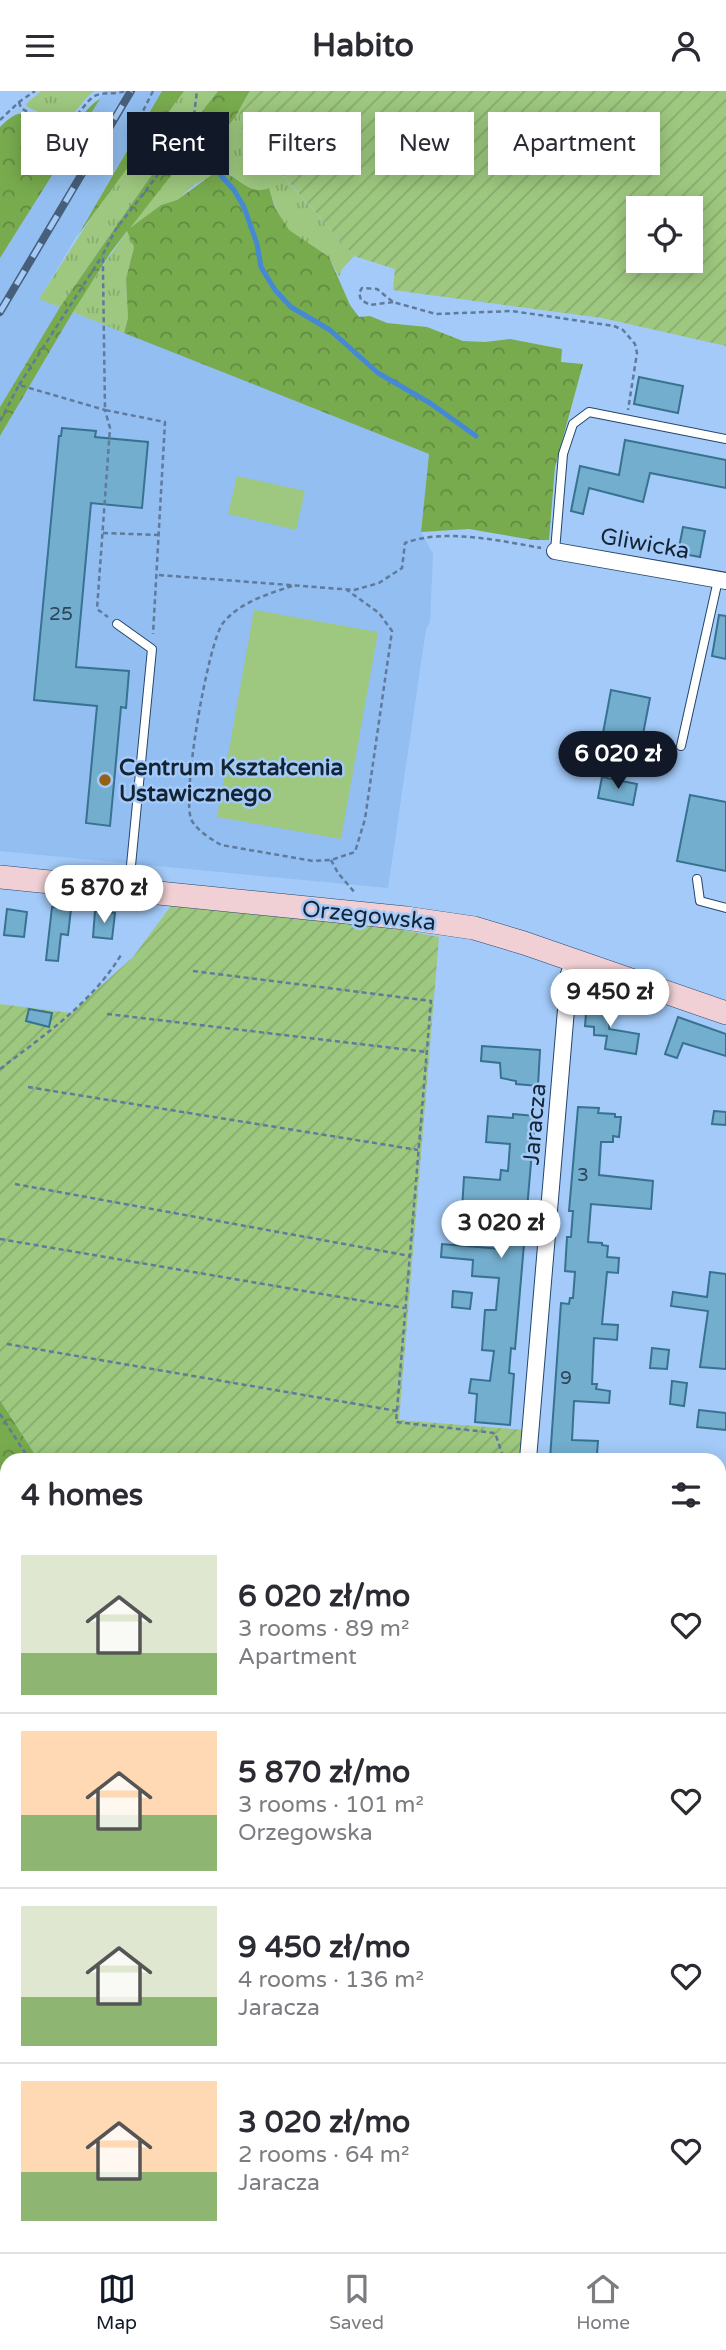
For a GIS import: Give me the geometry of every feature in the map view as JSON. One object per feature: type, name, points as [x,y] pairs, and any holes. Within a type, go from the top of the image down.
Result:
[{"type":"street","name":"Gliwicka","points":[[555,551],[722,580]]},
{"type":"street","name":"Orzegowska","points":[[0,877],[441,922],[474,928],[726,1013]]},
{"type":"street","name":"Jaracza","points":[[529,1453],[569,974],[575,960]]},
{"type":"lane","points":[[555,551],[563,454],[573,424],[589,412],[726,439]]},
{"type":"lane","points":[[681,745],[722,580]]},
{"type":"lane","points":[[117,624],[152,649],[129,890]]},
{"type":"lane","points":[[697,879],[700,901],[726,908]]},
{"type":"path","points":[[0,120],[35,91]]},
{"type":"path","points":[[19,102],[21,108],[31,114],[52,123],[64,123],[72,119],[93,96],[126,91]]},
{"type":"path","points":[[142,112],[153,91]]},
{"type":"path","points":[[194,112],[197,91]]},
{"type":"path","points":[[0,421],[19,385],[103,254],[116,229],[158,175]]},
{"type":"path","points":[[103,254],[105,410],[110,428],[97,609],[117,624]]},
{"type":"path","points":[[393,302],[377,289],[362,288],[359,293],[361,300],[370,305],[393,302],[436,314],[512,311],[623,330],[635,344],[637,353],[626,420]]},
{"type":"path","points":[[19,385],[105,410],[165,422],[152,649]]},
{"type":"path","points":[[102,533],[160,535]]},
{"type":"path","points":[[158,575],[354,590],[379,583],[402,568],[405,543],[420,537],[488,538],[555,551]]},
{"type":"path","points":[[292,586],[242,606],[222,624],[213,646],[195,741],[188,799],[191,820],[209,838],[221,845],[313,861],[331,860],[355,852],[365,819],[392,631],[379,613],[347,590]]},
{"type":"path","points":[[331,860],[362,902]]},
{"type":"path","points":[[0,1069],[89,997],[108,976],[121,955]]},
{"type":"path","points":[[193,971],[431,1001],[396,1422],[495,1433],[502,1453]]},
{"type":"path","points":[[107,1014],[427,1052]]},
{"type":"path","points":[[28,1087],[418,1150]]},
{"type":"path","points":[[15,1184],[410,1256]]},
{"type":"path","points":[[0,1239],[405,1309]]},
{"type":"path","points":[[7,1344],[397,1411]]},
{"type":"path","points":[[0,1414],[25,1453]]},
{"type":"shaded area","points":[[104,91],[162,91],[150,112],[127,112],[127,150],[113,174],[113,112],[91,112]]},
{"type":"shaded area","points":[[52,175],[112,175],[40,298],[60,307],[0,407],[0,258]]},
{"type":"shaded area","points":[[73,312],[429,454],[421,532],[433,554],[430,622],[426,629],[388,888],[0,851],[0,436]]},
{"type":"green space","points":[[41,91],[95,91],[74,112],[39,112],[26,104]]},
{"type":"green space","points":[[162,91],[184,91],[169,112],[150,112]]},
{"type":"green space","points":[[182,91],[218,91],[201,112],[166,112]]},
{"type":"green space","points":[[218,91],[250,91],[229,124],[229,112],[201,112]]},
{"type":"green space","points":[[250,91],[726,91],[726,346],[602,318],[393,290],[395,269],[354,256],[283,175],[361,175],[361,112],[243,112],[242,129],[239,110]]},
{"type":"green space","points":[[100,99],[92,112],[85,112]]},
{"type":"green space","points":[[239,110],[243,131],[243,175],[282,175],[354,256],[342,269],[339,277],[324,254],[291,233],[283,223],[269,188],[258,190],[248,187],[230,174],[229,121]]},
{"type":"green space","points":[[21,114],[21,175],[52,175],[0,258],[0,127]]},
{"type":"green space","points":[[127,151],[127,168],[78,235]]},
{"type":"green space","points":[[127,165],[127,175],[152,175],[60,307],[39,299]]},
{"type":"green space","points":[[229,174],[248,187],[261,190],[269,188],[275,208],[289,230],[329,257],[350,305],[359,317],[370,316],[387,323],[427,327],[463,341],[510,339],[562,349],[561,362],[583,364],[555,467],[549,540],[533,540],[469,529],[421,532],[429,454],[124,333],[128,318],[126,279],[134,247],[127,231],[73,312],[0,436],[0,407],[60,307],[151,176],[172,175],[130,228],[161,205],[177,200],[211,175]]},
{"type":"green space","points":[[171,175],[220,175],[211,176],[194,185],[177,200],[161,205],[128,230]]},
{"type":"green space","points":[[128,230],[134,247],[126,279],[128,318],[124,333],[73,312]]},
{"type":"green space","points":[[237,476],[305,491],[296,530],[228,514]]},
{"type":"green space","points":[[254,610],[378,632],[341,839],[217,817]]},
{"type":"green space","points":[[173,903],[371,924],[439,937],[399,1420],[525,1430],[522,1453],[34,1453],[0,1400],[0,1004],[71,1013],[133,957]]},
{"type":"green space","points":[[0,1400],[34,1453],[0,1453]]},
{"type":"building","points":[[639,377],[683,386],[678,413],[634,404]]},
{"type":"building","points":[[62,428],[96,431],[95,437],[148,442],[142,508],[91,503],[76,667],[129,671],[126,708],[121,707],[110,826],[86,823],[97,706],[34,700],[59,436]]},
{"type":"building","points":[[625,440],[726,460],[726,488],[650,473],[643,502],[589,488],[583,514],[571,511],[580,466],[619,475]]},
{"type":"building","points":[[683,527],[705,531],[700,557],[678,553]]},
{"type":"building","points":[[719,615],[726,616],[726,659],[712,656]]},
{"type":"building","points":[[611,690],[650,698],[638,760],[606,754],[608,745],[601,744]]},
{"type":"building","points":[[602,777],[637,784],[633,805],[598,798]]},
{"type":"building","points":[[690,795],[726,802],[726,871],[677,861]]},
{"type":"building","points":[[52,907],[71,909],[68,935],[61,934],[58,961],[46,960]]},
{"type":"building","points":[[7,909],[27,912],[24,937],[4,935]]},
{"type":"building","points":[[95,911],[115,913],[112,939],[93,937]]},
{"type":"building","points":[[587,1002],[611,1004],[609,1029],[639,1034],[636,1054],[605,1049],[607,1036],[594,1035],[594,1027],[585,1026]]},
{"type":"building","points":[[29,1009],[52,1013],[49,1027],[26,1021]]},
{"type":"building","points":[[678,1017],[726,1034],[726,1056],[683,1043],[677,1058],[665,1054]]},
{"type":"building","points":[[482,1046],[540,1050],[538,1086],[516,1084],[516,1081],[501,1078],[500,1063],[481,1061]]},
{"type":"building","points":[[578,1107],[599,1108],[598,1113],[621,1117],[619,1137],[613,1136],[613,1142],[601,1142],[599,1175],[653,1181],[651,1209],[591,1204],[588,1242],[608,1246],[607,1257],[619,1258],[618,1273],[607,1272],[602,1324],[618,1325],[617,1340],[594,1338],[592,1384],[597,1384],[596,1389],[610,1391],[609,1403],[574,1401],[572,1440],[598,1441],[597,1453],[550,1453],[561,1303],[569,1304],[570,1298],[573,1298],[575,1272],[565,1271],[567,1237],[571,1237],[573,1211],[569,1211]]},
{"type":"building","points":[[714,1111],[726,1112],[726,1125],[712,1124]]},
{"type":"building","points":[[513,1114],[535,1116],[515,1349],[511,1348],[509,1373],[514,1374],[510,1425],[475,1422],[477,1394],[469,1393],[471,1379],[490,1381],[494,1351],[482,1350],[485,1310],[496,1310],[499,1278],[472,1276],[473,1260],[441,1257],[442,1244],[501,1249],[504,1213],[462,1209],[464,1177],[500,1180],[501,1170],[508,1171],[510,1144],[486,1142],[488,1116],[513,1118]]},
{"type":"building","points":[[710,1272],[726,1274],[726,1369],[700,1367],[708,1311],[671,1306],[673,1292],[707,1297]]},
{"type":"building","points":[[453,1291],[472,1293],[470,1309],[452,1307]]},
{"type":"building","points":[[652,1348],[669,1350],[667,1369],[650,1368]]},
{"type":"building","points":[[672,1381],[687,1383],[684,1406],[670,1404]]},
{"type":"building","points":[[699,1410],[726,1413],[726,1430],[697,1427]]},
{"type":"waterway","points":[[221,175],[244,207],[257,244],[261,267],[275,290],[291,307],[330,330],[378,373],[430,403],[476,436]]},
{"type":"railway","points":[[0,312],[131,91]]},
{"type":"place","name":"Centrum Kształcenia Ustawicznego","points":[[105,780]]}]
